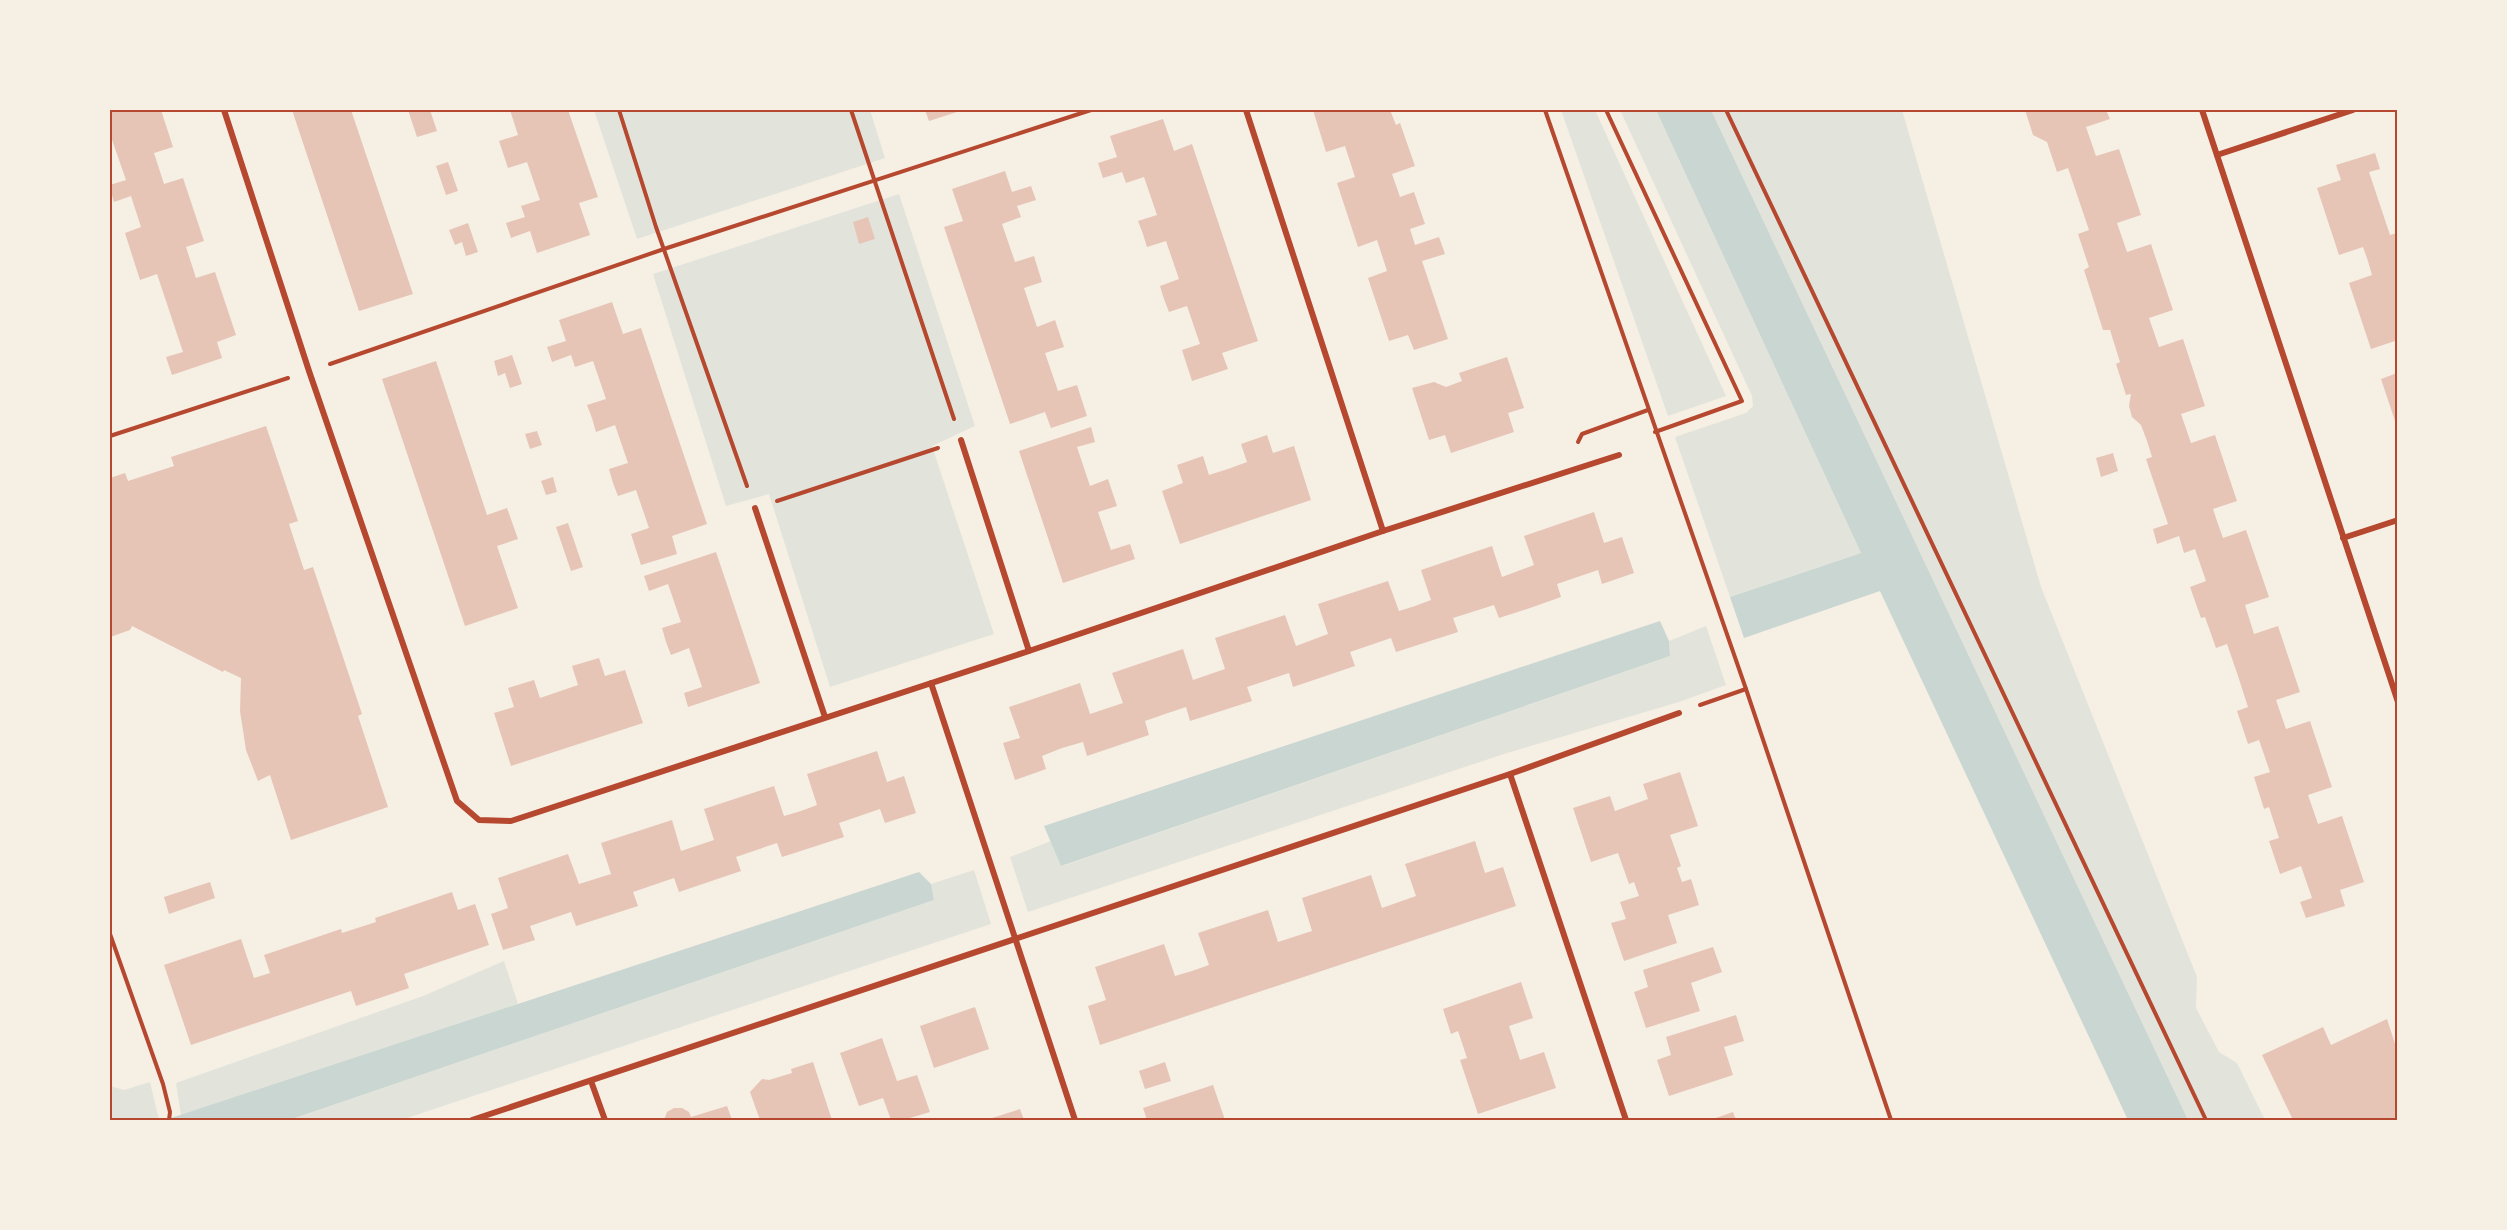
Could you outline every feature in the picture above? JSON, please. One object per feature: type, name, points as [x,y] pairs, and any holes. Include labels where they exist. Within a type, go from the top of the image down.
[{"type":"street","points":[[224,110],[309,371],[457,801],[479,820],[511,821],[931,684],[1383,531],[1619,455]]},
{"type":"street","points":[[1246,110],[1383,531]]},
{"type":"street","points":[[2202,110],[2397,702]]},
{"type":"street","points":[[2217,155],[2353,110]]},
{"type":"street","points":[[961,440],[1029,651]]},
{"type":"street","points":[[755,508],[825,717]]},
{"type":"street","points":[[2343,538],[2397,520]]},
{"type":"street","points":[[931,684],[1075,1120]]},
{"type":"street","points":[[472,1120],[1510,774],[1679,713]]},
{"type":"street","points":[[1510,774],[1626,1120]]},
{"type":"street","points":[[591,1081],[605,1120]]},
{"type":"path","points":[[619,110],[664,249],[755,508],[961,440],[851,110]]},
{"type":"path","points":[[110,436],[309,371],[874,179],[1091,110]]},
{"type":"path","points":[[1545,110],[1746,689],[1891,1120]]},
{"type":"path","points":[[1606,110],[1742,401],[1656,432]]},
{"type":"path","points":[[1726,110],[2206,1120]]},
{"type":"path","points":[[1679,713],[1746,689]]},
{"type":"path","points":[[110,934],[163,1084],[170,1112],[169,1120]]},
{"type":"shaded area","points":[[594,110],[870,110],[885,158],[637,239]]},
{"type":"shaded area","points":[[1561,110],[1595,110],[1726,396],[1668,416]]},
{"type":"shaded area","points":[[1620,110],[1656,110],[1861,553],[1730,597],[1675,437],[1746,413],[1753,406],[1752,396]]},
{"type":"shaded area","points":[[1656,110],[1711,110],[2188,1120],[2128,1120],[1880,591],[1744,638],[1730,597],[1861,553]]},
{"type":"shaded area","points":[[1711,110],[1902,110],[2041,587],[2197,977],[2196,1008],[2219,1052],[2237,1063],[2265,1120],[2188,1120]]},
{"type":"shaded area","points":[[899,194],[975,426],[932,446],[994,634],[830,687],[769,494],[726,506],[653,274]]},
{"type":"shaded area","points":[[1660,621],[1669,641],[1670,656],[1061,866],[1044,826]]},
{"type":"shaded area","points":[[1706,626],[1726,685],[1679,702],[1504,754],[1028,912],[1010,857],[1051,841],[1062,866],[1670,656],[1669,641]]},
{"type":"shaded area","points":[[974,870],[991,924],[401,1120],[289,1120],[934,900],[931,884]]},
{"type":"shaded area","points":[[919,872],[931,884],[934,900],[289,1120],[165,1120]]},
{"type":"shaded area","points":[[504,961],[518,1004],[181,1116],[176,1083],[423,996]]},
{"type":"shaded area","points":[[150,1082],[159,1120],[110,1120],[110,1086],[124,1090]]},
{"type":"building","points":[[110,110],[161,110],[173,147],[154,153],[164,184],[183,178],[204,241],[186,247],[196,278],[215,272],[236,335],[217,342],[222,358],[172,375],[166,357],[183,352],[157,274],[140,280],[125,233],[141,227],[131,196],[114,202],[110,188],[110,185],[126,180],[110,134]]},
{"type":"building","points":[[292,110],[351,110],[413,294],[359,311]]},
{"type":"building","points":[[408,110],[430,110],[437,131],[417,137]]},
{"type":"building","points":[[510,110],[568,110],[598,197],[579,203],[590,235],[537,253],[530,231],[511,238],[506,223],[525,217],[521,206],[540,200],[527,162],[508,168],[499,141],[518,135]]},
{"type":"building","points":[[925,110],[963,110],[929,121]]},
{"type":"building","points":[[1313,110],[1390,110],[1396,125],[1400,123],[1415,166],[1392,174],[1400,197],[1414,192],[1425,224],[1410,229],[1415,245],[1439,237],[1445,254],[1422,261],[1448,339],[1414,350],[1408,335],[1389,341],[1368,278],[1387,271],[1377,240],[1358,247],[1337,183],[1355,177],[1345,146],[1326,152]]},
{"type":"building","points":[[2025,110],[2106,110],[2110,119],[2086,127],[2096,156],[2119,149],[2141,215],[2117,223],[2127,252],[2151,244],[2173,310],[2149,318],[2159,347],[2183,339],[2205,406],[2181,414],[2191,443],[2215,435],[2237,501],[2213,509],[2223,538],[2246,530],[2269,597],[2245,605],[2254,634],[2278,626],[2300,692],[2276,700],[2286,729],[2310,721],[2332,787],[2308,795],[2318,824],[2342,816],[2364,882],[2340,890],[2345,906],[2306,918],[2300,902],[2312,898],[2301,866],[2280,874],[2269,841],[2279,838],[2269,807],[2264,809],[2254,777],[2270,772],[2259,740],[2248,744],[2237,711],[2248,707],[2238,676],[2227,644],[2216,648],[2205,617],[2201,618],[2190,587],[2206,581],[2195,549],[2184,553],[2179,536],[2157,544],[2153,529],[2168,524],[2146,459],[2152,457],[2147,441],[2141,425],[2132,417],[2129,406],[2131,394],[2126,395],[2116,364],[2120,362],[2110,330],[2103,330],[2084,270],[2089,267],[2078,234],[2089,230],[2068,168],[2057,172],[2047,142],[2033,135]]},
{"type":"building","points":[[1163,119],[1174,151],[1192,144],[1258,341],[1222,353],[1228,369],[1192,381],[1182,350],[1200,344],[1187,306],[1169,312],[1164,299],[1160,286],[1179,279],[1166,241],[1147,247],[1138,221],[1157,215],[1144,177],[1126,183],[1122,172],[1103,178],[1098,163],[1117,157],[1110,136]]},
{"type":"building","points":[[2375,153],[2380,169],[2369,172],[2390,235],[2397,233],[2397,348],[2395,341],[2371,349],[2349,283],[2372,275],[2368,261],[2363,247],[2339,255],[2317,188],[2341,180],[2336,165]]},
{"type":"building","points":[[448,162],[458,191],[446,195],[436,166]]},
{"type":"building","points":[[1005,171],[1012,192],[1031,186],[1036,200],[1017,206],[1021,217],[1002,224],[1015,262],[1034,256],[1042,282],[1024,288],[1037,327],[1055,320],[1064,347],[1045,353],[1058,391],[1077,385],[1087,416],[1051,428],[1045,412],[1010,424],[944,227],[963,221],[952,189]]},
{"type":"building","points":[[868,217],[875,239],[859,244],[853,222]]},
{"type":"building","points":[[468,223],[478,252],[466,256],[462,242],[455,245],[449,230]]},
{"type":"building","points":[[612,302],[623,334],[641,328],[707,524],[672,536],[677,554],[641,565],[631,534],[649,528],[636,490],[618,496],[613,483],[609,469],[628,463],[615,425],[596,432],[587,405],[606,399],[593,361],[575,367],[571,355],[552,362],[547,347],[566,341],[559,320]]},
{"type":"building","points":[[512,355],[522,384],[510,388],[505,373],[498,376],[494,361]]},
{"type":"building","points":[[1507,357],[1524,408],[1508,413],[1514,432],[1451,453],[1445,435],[1429,440],[1412,388],[1434,382],[1446,387],[1462,381],[1459,373]]},
{"type":"building","points":[[436,361],[487,515],[507,508],[518,539],[497,546],[518,608],[465,626],[382,379]]},
{"type":"building","points":[[2397,373],[2397,427],[2381,379]]},
{"type":"building","points":[[266,426],[298,521],[289,524],[304,570],[313,567],[362,714],[358,716],[388,807],[291,840],[270,775],[258,781],[246,750],[240,711],[241,678],[224,670],[223,672],[132,626],[130,630],[110,637],[110,478],[125,473],[128,481],[174,466],[171,457]]},
{"type":"building","points":[[1091,427],[1095,442],[1077,447],[1090,486],[1108,479],[1117,506],[1098,512],[1111,550],[1130,544],[1135,559],[1063,583],[1019,451]]},
{"type":"building","points":[[537,431],[542,445],[530,449],[525,434]]},
{"type":"building","points":[[1267,435],[1273,453],[1294,446],[1311,500],[1180,544],[1162,491],[1183,483],[1177,465],[1203,456],[1209,475],[1228,469],[1247,462],[1241,444]]},
{"type":"building","points":[[2113,453],[2118,471],[2101,477],[2096,458]]},
{"type":"building","points":[[553,477],[557,492],[546,495],[541,481]]},
{"type":"building","points":[[1594,512],[1604,543],[1622,537],[1634,573],[1602,584],[1598,570],[1557,584],[1561,597],[1530,608],[1499,618],[1494,605],[1453,618],[1458,632],[1396,652],[1391,638],[1350,652],[1355,666],[1293,687],[1289,673],[1247,687],[1252,701],[1190,721],[1186,707],[1165,714],[1145,721],[1149,735],[1087,756],[1083,742],[1062,748],[1042,756],[1046,769],[1015,780],[1003,743],[1020,738],[1009,707],[1080,683],[1090,714],[1123,703],[1112,673],[1183,649],[1193,680],[1225,669],[1215,638],[1285,615],[1296,646],[1328,634],[1318,604],[1388,581],[1399,611],[1415,606],[1431,600],[1421,570],[1492,546],[1502,577],[1534,565],[1524,536]]},
{"type":"building","points":[[568,523],[583,567],[571,571],[556,527]]},
{"type":"building","points":[[716,552],[760,683],[688,707],[684,693],[702,687],[689,648],[671,655],[662,628],[681,622],[668,584],[649,591],[644,576]]},
{"type":"building","points":[[599,658],[605,676],[625,670],[643,723],[511,766],[494,713],[514,707],[508,688],[534,680],[540,698],[578,685],[572,666]]},
{"type":"building","points":[[877,751],[887,782],[904,776],[916,813],[885,823],[880,809],[839,823],[844,837],[782,857],[777,843],[736,857],[741,871],[679,892],[674,878],[633,892],[638,906],[576,926],[571,912],[530,926],[535,940],[503,950],[491,914],[508,908],[498,878],[568,854],[579,884],[611,874],[601,843],[672,820],[681,851],[714,840],[704,809],[774,786],[784,816],[801,811],[817,805],[807,774]]},
{"type":"building","points":[[1680,772],[1698,826],[1670,835],[1681,866],[1677,868],[1682,882],[1691,879],[1699,905],[1668,915],[1677,943],[1624,961],[1611,923],[1626,919],[1620,902],[1639,896],[1634,882],[1629,884],[1618,853],[1591,862],[1573,808],[1610,796],[1615,811],[1648,799],[1643,784]]},
{"type":"building","points":[[1475,841],[1485,873],[1503,867],[1516,906],[1100,1045],[1088,1006],[1106,1000],[1095,967],[1164,944],[1175,976],[1192,971],[1209,965],[1198,933],[1268,910],[1278,942],[1312,931],[1302,898],[1371,875],[1382,908],[1416,896],[1405,864]]},
{"type":"building","points":[[210,882],[215,898],[169,914],[164,897]]},
{"type":"building","points":[[452,892],[458,910],[475,904],[489,945],[404,974],[409,988],[356,1006],[351,991],[191,1045],[164,965],[241,939],[254,978],[270,973],[264,955],[341,929],[342,933],[376,922],[375,918]]},
{"type":"building","points":[[1713,947],[1722,972],[1691,983],[1700,1011],[1646,1028],[1634,992],[1648,987],[1643,970]]},
{"type":"building","points":[[1521,982],[1533,1018],[1509,1026],[1520,1060],[1544,1052],[1556,1088],[1478,1114],[1460,1060],[1467,1058],[1458,1031],[1451,1034],[1443,1009]]},
{"type":"building","points":[[975,1007],[989,1049],[934,1068],[920,1026]]},
{"type":"building","points":[[1736,1015],[1744,1041],[1724,1047],[1733,1075],[1669,1096],[1657,1060],[1671,1055],[1666,1037]]},
{"type":"building","points":[[2387,1019],[2397,1050],[2397,1120],[2293,1120],[2262,1055],[2323,1027],[2331,1045]]},
{"type":"building","points":[[882,1038],[897,1081],[917,1075],[930,1112],[903,1120],[891,1120],[883,1098],[859,1106],[840,1053]]},
{"type":"building","points":[[813,1062],[832,1120],[760,1120],[750,1092],[762,1079],[769,1080],[792,1073],[791,1069]]},
{"type":"building","points":[[1165,1062],[1171,1081],[1145,1089],[1139,1071]]},
{"type":"building","points":[[1213,1085],[1225,1120],[1147,1120],[1143,1108]]},
{"type":"building","points":[[727,1106],[732,1120],[664,1120],[667,1112],[674,1108],[682,1108],[689,1112],[691,1117]]},
{"type":"building","points":[[1020,1109],[1024,1120],[986,1120]]},
{"type":"building","points":[[1733,1112],[1736,1120],[1710,1120]]}]
